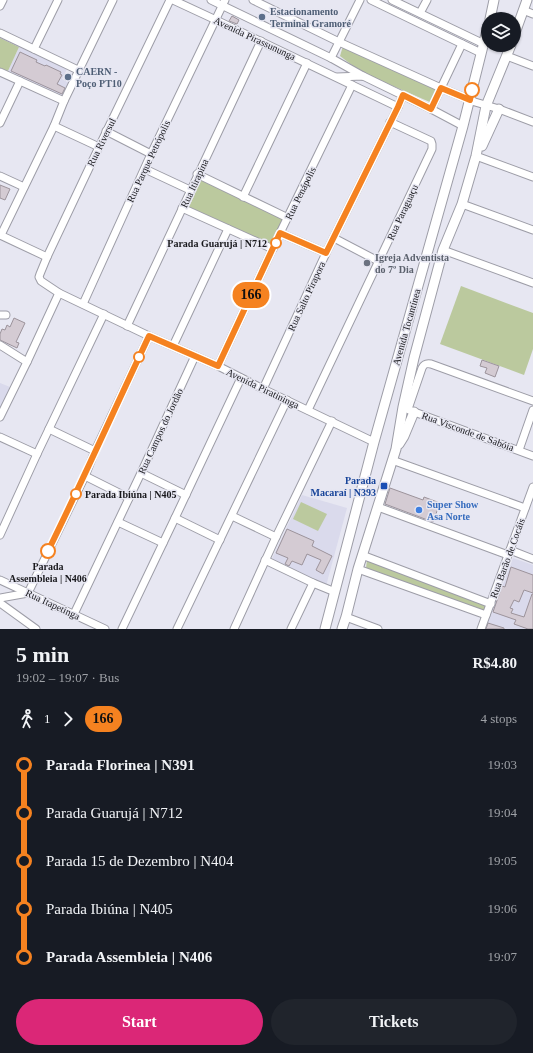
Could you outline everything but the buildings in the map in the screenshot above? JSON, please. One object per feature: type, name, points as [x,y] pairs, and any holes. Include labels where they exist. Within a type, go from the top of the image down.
[{"type":"main road","points":[[491,12],[494,0]]},
{"type":"main road","points":[[521,18],[527,0]]},
{"type":"main road","name":"Avenida Tocantínea","points":[[325,629],[374,442],[463,126],[481,52]]},
{"type":"main road","name":"Avenida Tocantínea","points":[[342,629],[362,555],[409,409],[414,358],[443,250],[462,204],[476,156],[486,106],[508,52]]},
{"type":"main road","points":[[476,156],[481,149],[499,109]]},
{"type":"street","points":[[0,6],[3,0]]},
{"type":"street","points":[[34,49],[58,0]]},
{"type":"street","points":[[47,257],[0,235],[54,126],[64,101],[80,71],[113,0]]},
{"type":"street","name":"Avenida Pirassununga","points":[[171,0],[261,41],[398,107]]},
{"type":"street","name":"Rua Riversul","points":[[43,284],[39,276],[47,257],[106,131],[171,0]]},
{"type":"street","points":[[211,0],[223,3],[363,76]]},
{"type":"street","points":[[253,0],[339,42],[441,88],[486,106],[499,109],[533,122]]},
{"type":"street","points":[[331,58],[360,0]]},
{"type":"street","points":[[371,0],[462,44],[481,48]]},
{"type":"street","points":[[392,0],[420,13],[481,47]]},
{"type":"street","points":[[420,13],[427,0]]},
{"type":"street","name":"Rua Parque Petrópolis","points":[[83,304],[151,154],[223,3]]},
{"type":"street","points":[[524,10],[533,14]]},
{"type":"street","points":[[0,33],[80,71]]},
{"type":"street","name":"Rua Itirapina","points":[[127,326],[197,174],[261,41]]},
{"type":"street","points":[[431,109],[462,44]]},
{"type":"street","points":[[507,56],[533,66]]},
{"type":"street","points":[[243,196],[307,63]]},
{"type":"street","points":[[0,72],[64,101]]},
{"type":"street","name":"Avenida Pirassununga","points":[[336,77],[363,76],[463,126]]},
{"type":"street","points":[[0,123],[20,81]]},
{"type":"street","name":"Rua Penápolis","points":[[218,366],[280,233],[352,85]]},
{"type":"street","name":"Rua Salto Pirapora","points":[[263,390],[326,253],[403,95]]},
{"type":"street","name":"Rua Paraguaçu","points":[[308,410],[432,146],[431,141],[390,122]]},
{"type":"street","points":[[54,126],[99,147]]},
{"type":"street","points":[[106,131],[151,154]]},
{"type":"street","points":[[476,156],[533,177]]},
{"type":"street","points":[[145,169],[190,190]]},
{"type":"street","points":[[197,174],[288,218]]},
{"type":"street","points":[[0,176],[24,187]]},
{"type":"street","points":[[462,204],[533,230]]},
{"type":"street","points":[[182,208],[273,249]]},
{"type":"street","points":[[173,346],[228,229]]},
{"type":"street","points":[[280,233],[326,253]]},
{"type":"street","points":[[334,238],[378,261]]},
{"type":"street","points":[[443,250],[533,283]]},
{"type":"street","name":"Avenida Piratininga","points":[[43,284],[127,326],[218,366],[263,390],[374,442]]},
{"type":"street","points":[[0,417],[59,293]]},
{"type":"street","points":[[0,535],[104,314]]},
{"type":"street","points":[[0,598],[28,593],[85,476],[95,451],[149,336]]},
{"type":"street","points":[[0,345],[27,362]]},
{"type":"street","name":"Rua Campos do Jordão","points":[[74,614],[195,356]]},
{"type":"street","points":[[409,409],[422,368],[427,363],[533,401]]},
{"type":"street","points":[[122,629],[176,518],[241,378]]},
{"type":"street","points":[[177,629],[287,400]]},
{"type":"street","name":"Rua Visconde de Sabóia","points":[[409,409],[533,456]]},
{"type":"street","points":[[519,450],[533,410]]},
{"type":"street","points":[[234,629],[265,560],[332,421]]},
{"type":"street","points":[[49,429],[95,451]]},
{"type":"street","points":[[0,436],[37,454]]},
{"type":"street","points":[[392,460],[525,508]]},
{"type":"street","points":[[141,473],[186,495]]},
{"type":"street","points":[[85,476],[129,498]]},
{"type":"street","name":"Rua Barão de Cocáis","points":[[481,629],[533,487]]},
{"type":"street","points":[[378,507],[509,553],[533,559]]},
{"type":"street","points":[[232,516],[276,537]]},
{"type":"street","points":[[176,518],[220,540]]},
{"type":"street","points":[[118,522],[163,543]]},
{"type":"street","points":[[362,555],[490,604]]},
{"type":"street","points":[[265,560],[335,592]]},
{"type":"street","points":[[358,569],[486,615]]},
{"type":"street","name":"Rua Itapetinga","points":[[0,580],[105,629]]},
{"type":"street","points":[[291,629],[313,583]]},
{"type":"street","points":[[0,603],[35,629]]},
{"type":"street","points":[[346,617],[378,629]]},
{"type":"shaded area","points":[[19,47],[67,69],[62,79],[69,83],[62,97],[8,71]]},
{"type":"shaded area","points":[[0,383],[10,387],[0,411]]},
{"type":"shaded area","points":[[302,495],[347,508],[326,586],[271,561]]},
{"type":"shaded area","points":[[513,558],[533,565],[533,629],[484,629],[498,596]]},
{"type":"green space","points":[[0,38],[19,47],[8,71],[0,68]]},
{"type":"green space","points":[[343,46],[437,89],[432,103],[361,72],[340,56]]},
{"type":"green space","points":[[201,180],[285,218],[273,245],[189,207]]},
{"type":"green space","points":[[461,286],[533,313],[533,349],[524,375],[440,344]]},
{"type":"green space","points":[[301,502],[327,514],[318,531],[293,519]]},
{"type":"green space","points":[[367,560],[486,604],[483,613],[366,568]]},
{"type":"bus line","name":"166","points":[[48,551],[85,476],[95,451],[149,336],[218,366],[280,233],[326,253],[403,95],[431,109],[441,88],[470,100],[472,90]]},
{"type":"place","name":"Estacionamento Terminal Gramoré","points":[[262,17]]},
{"type":"place","name":"CAERN - Poço PT10","points":[[68,77]]},
{"type":"place","name":"Parada Guarujá | N712","points":[[276,243]]},
{"type":"place","name":"Igreja Adventista do 7º Dia","points":[[367,263]]},
{"type":"place","name":"Parada Macaraí | N393","points":[[384,486]]},
{"type":"place","name":"Parada Ibiúna | N405","points":[[76,494]]},
{"type":"place","name":"Super Show Asa Norte","points":[[419,510]]},
{"type":"place","name":"Parada Assembleia | N406","points":[[48,551]]}]
